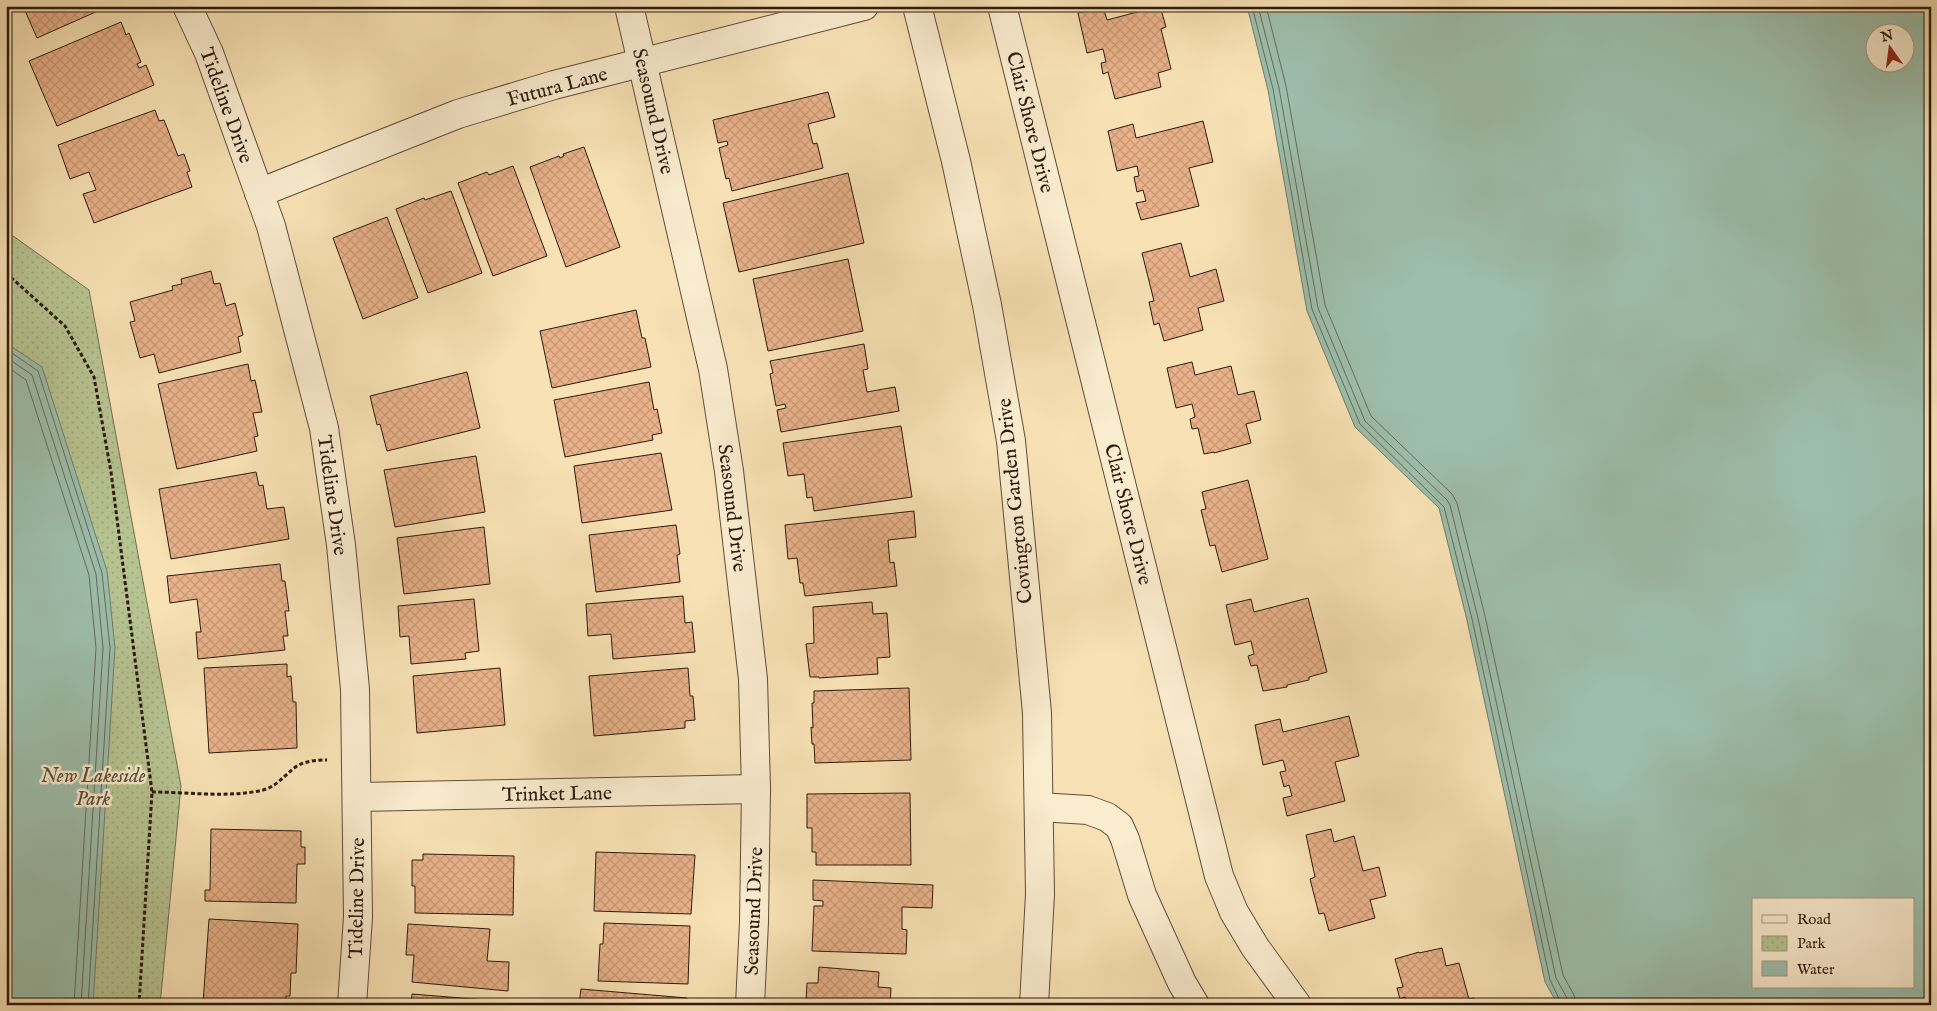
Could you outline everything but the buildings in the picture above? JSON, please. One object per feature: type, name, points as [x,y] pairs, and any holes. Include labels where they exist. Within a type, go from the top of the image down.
[{"type":"street","name":"Tideline Drive","points":[[188,6],[209,53],[271,226],[324,428],[343,564],[355,689],[358,797],[358,917],[352,1005]]},
{"type":"street","name":"Futura Lane","points":[[259,193],[458,114],[554,85],[864,6]]},
{"type":"street","name":"Covington Garden Drive","points":[[917,6],[956,161],[985,295],[1011,441],[1037,713],[1040,894],[1034,1005]]},
{"type":"street","name":"Clair Shore Drive","points":[[1002,6],[1219,876],[1234,912],[1255,947],[1297,1005]]},
{"type":"street","name":"Seasound Drive","points":[[631,13],[713,370],[729,471],[753,679],[756,789],[754,922],[750,1005]]},
{"type":"street","name":"Trinket Lane","points":[[358,797],[756,789]]},
{"type":"street","points":[[1039,807],[1088,810],[1107,816],[1119,826],[1125,839],[1142,894],[1182,983],[1195,1005]]},
{"type":"path","points":[[6,273],[65,326],[94,377],[112,472],[152,792],[139,1005]]},
{"type":"path","points":[[152,792],[241,793],[264,789],[276,784],[298,765],[317,760],[357,759]]},
{"type":"green space","name":"New Lakeside Park","points":[[6,231],[89,290],[181,786],[160,1005],[6,1005]]},
{"type":"water","points":[[1247,6],[1931,6],[1931,1005],[1558,1005],[1545,982],[1467,620],[1439,508],[1355,427],[1307,311],[1268,90]]},
{"type":"water","points":[[6,343],[42,367],[107,571],[115,648],[93,1005],[6,1005]]}]
